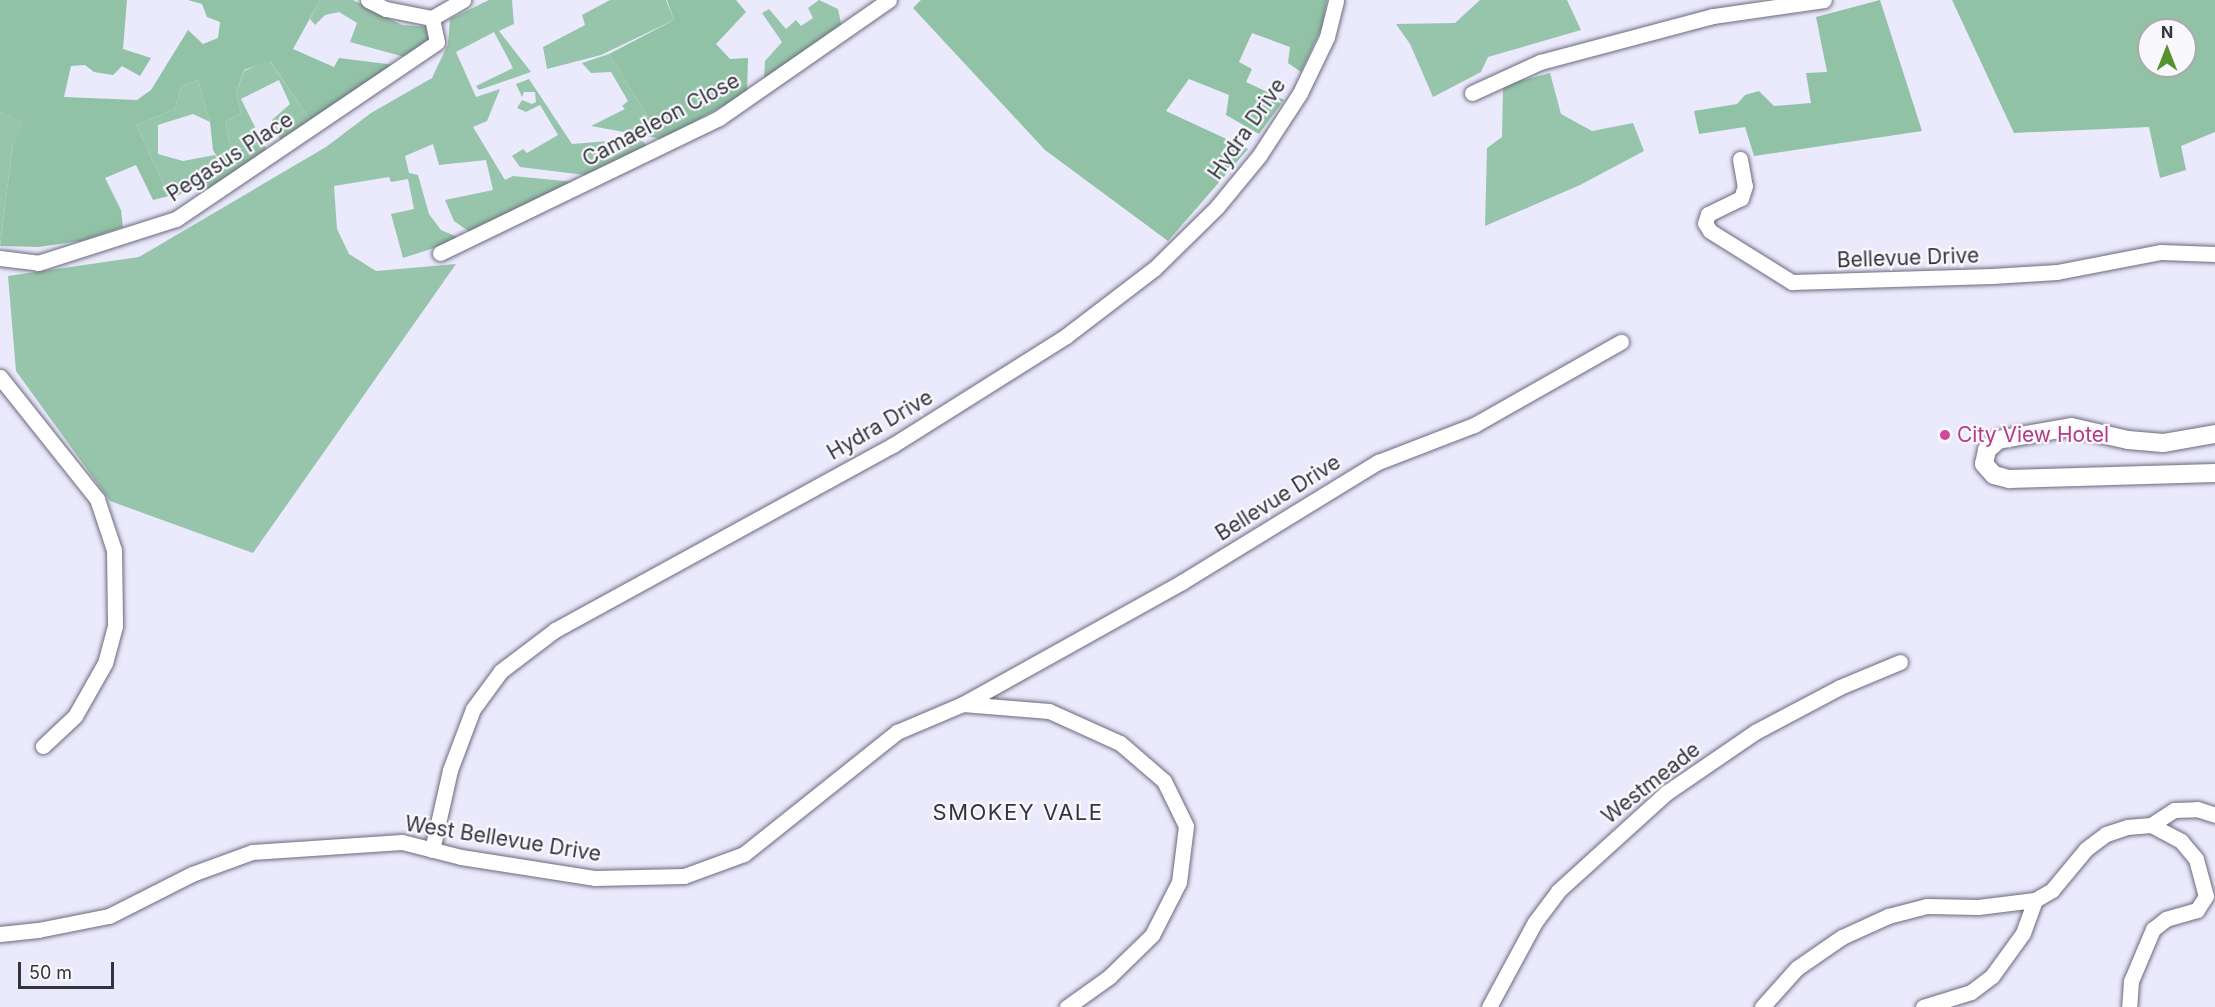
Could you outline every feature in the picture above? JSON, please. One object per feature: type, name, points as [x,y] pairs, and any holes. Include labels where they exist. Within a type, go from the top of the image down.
[{"type":"main road","points":[[2215,434],[2163,443],[2128,440],[2071,427],[1998,440],[1987,450],[1984,464],[1994,475],[2008,479],[2215,473]]},
{"type":"street","points":[[368,0],[386,9],[432,18],[463,0]]},
{"type":"street","name":"Camaeleon Close","points":[[440,253],[719,118],[889,0]]},
{"type":"street","name":"Hydra Drive","points":[[432,850],[450,770],[461,740],[473,710],[501,671],[555,630],[893,445],[1066,336],[1155,268],[1217,207],[1259,156],[1300,93],[1327,37],[1336,0]]},
{"type":"street","points":[[1472,93],[1540,62],[1702,19],[1824,0]]},
{"type":"street","name":"Pegasus Place","points":[[0,258],[38,263],[176,219],[437,42],[432,18]]},
{"type":"street","name":"Bellevue Drive","points":[[1740,159],[1745,186],[1741,198],[1708,214],[1705,223],[1710,231],[1792,282],[2057,272],[2161,252],[2215,254]]},
{"type":"street","name":"Bellevue Drive","points":[[963,704],[1182,582],[1377,462],[1474,425],[1621,342]]},
{"type":"street","points":[[0,377],[97,499],[114,550],[115,626],[105,663],[75,716],[43,746]]},
{"type":"street","name":"Westmeade","points":[[1489,1007],[1535,922],[1558,891],[1666,793],[1755,732],[1840,687],[1900,662]]},
{"type":"street","points":[[963,704],[1049,711],[1120,743],[1164,781],[1186,826],[1179,882],[1152,934],[1109,977],[1067,1007]]},
{"type":"street","name":"West Bellevue Drive","points":[[0,934],[38,930],[109,916],[192,874],[252,852],[402,842],[432,850],[595,878],[684,876],[744,854],[897,732],[963,704]]},
{"type":"street","points":[[1762,1007],[1797,968],[1842,937],[1888,916],[1927,906],[1978,906],[2035,900],[2052,890],[2086,849],[2106,834],[2127,827],[2151,825],[2174,810],[2197,809],[2215,815]]},
{"type":"street","points":[[2129,1007],[2131,981],[2153,929],[2166,919],[2197,910],[2206,896],[2196,859],[2181,841],[2151,825]]},
{"type":"street","points":[[1923,1007],[1971,992],[1992,976],[2023,933],[2035,900]]},
{"type":"green space","points":[[0,0],[127,0],[123,49],[151,58],[140,76],[122,66],[113,75],[94,72],[85,65],[71,66],[64,97],[137,100],[151,90],[188,30],[203,44],[218,38],[220,22],[207,17],[202,4],[188,0],[320,0],[293,49],[334,67],[339,58],[395,65],[311,121],[270,61],[244,70],[236,93],[241,114],[225,121],[234,163],[224,169],[213,150],[210,122],[198,80],[181,86],[175,109],[136,125],[169,196],[153,200],[136,165],[105,178],[121,210],[123,227],[81,241],[38,247],[0,246],[13,143],[24,122],[0,112]]},
{"type":"green space","points":[[320,0],[353,0],[402,25],[430,27],[430,41],[408,58],[350,42],[357,23],[339,12],[325,15],[315,25],[310,19]]},
{"type":"green space","points":[[489,0],[512,0],[514,24],[499,31],[531,72],[479,90],[476,86],[513,68],[494,32],[456,52],[476,97],[500,89],[487,121],[473,127],[505,180],[513,176],[575,182],[471,233],[454,221],[445,200],[493,190],[486,160],[439,165],[433,144],[405,156],[409,173],[418,175],[429,214],[441,230],[462,239],[403,258],[391,214],[414,209],[408,179],[391,182],[389,177],[334,186],[337,229],[349,254],[376,271],[456,264],[253,553],[110,501],[16,371],[8,276],[139,257],[326,147],[371,113],[432,78],[448,44],[450,19]]},
{"type":"green space","points":[[610,0],[666,0],[674,20],[601,55],[547,69],[543,47],[585,25],[582,15]]},
{"type":"green space","points":[[667,0],[736,0],[746,12],[716,44],[730,59],[748,58],[747,93],[662,139],[609,54],[674,20]]},
{"type":"green space","points":[[819,0],[838,9],[842,28],[764,81],[765,61],[782,42],[762,13],[769,9],[786,29],[796,20],[801,26],[813,18],[808,8]]},
{"type":"green space","points":[[921,0],[1327,0],[1322,27],[1301,72],[1288,63],[1290,47],[1252,33],[1239,62],[1252,69],[1246,82],[1284,100],[1259,134],[1226,115],[1229,95],[1189,79],[1166,111],[1248,149],[1168,241],[1045,150],[913,8]]},
{"type":"green space","points":[[1480,0],[1567,0],[1581,30],[1488,57],[1481,72],[1433,97],[1410,44],[1396,24],[1455,23]]},
{"type":"green space","points":[[1880,0],[1922,131],[1754,156],[1745,127],[1699,134],[1694,111],[1737,104],[1745,95],[1759,91],[1774,106],[1811,103],[1806,73],[1827,72],[1816,17]]},
{"type":"green space","points":[[1952,0],[2215,0],[2215,132],[2181,146],[2186,170],[2160,178],[2149,127],[2014,133]]},
{"type":"green space","points":[[609,54],[662,139],[591,126],[625,109],[622,106],[628,101],[611,72],[591,73],[582,63]]},
{"type":"green space","points":[[269,60],[311,121],[282,144],[272,120],[290,104],[279,80],[241,99],[268,153],[209,189],[201,179],[179,195],[169,196],[136,125],[175,109],[181,86],[198,80],[210,122],[193,114],[158,125],[158,154],[183,161],[215,155],[224,169],[234,163],[225,121],[241,114],[236,93],[244,71]]},
{"type":"green space","points":[[1550,73],[1561,114],[1592,131],[1633,123],[1644,151],[1580,185],[1485,226],[1487,148],[1502,137],[1503,85]]},
{"type":"green space","points":[[529,79],[572,144],[633,139],[644,142],[648,149],[593,176],[520,167],[512,156],[523,149],[527,153],[558,135],[540,105],[526,112],[517,108],[522,100],[532,104],[536,102],[535,92],[524,92],[522,97],[516,84]]},
{"type":"green space","points":[[0,112],[25,122],[13,143],[0,246]]},
{"type":"place","name":"City View Hotel","points":[[1945,435]]},
{"type":"district","name":"SMOKEY VALE","points":[[1018,813]]}]
